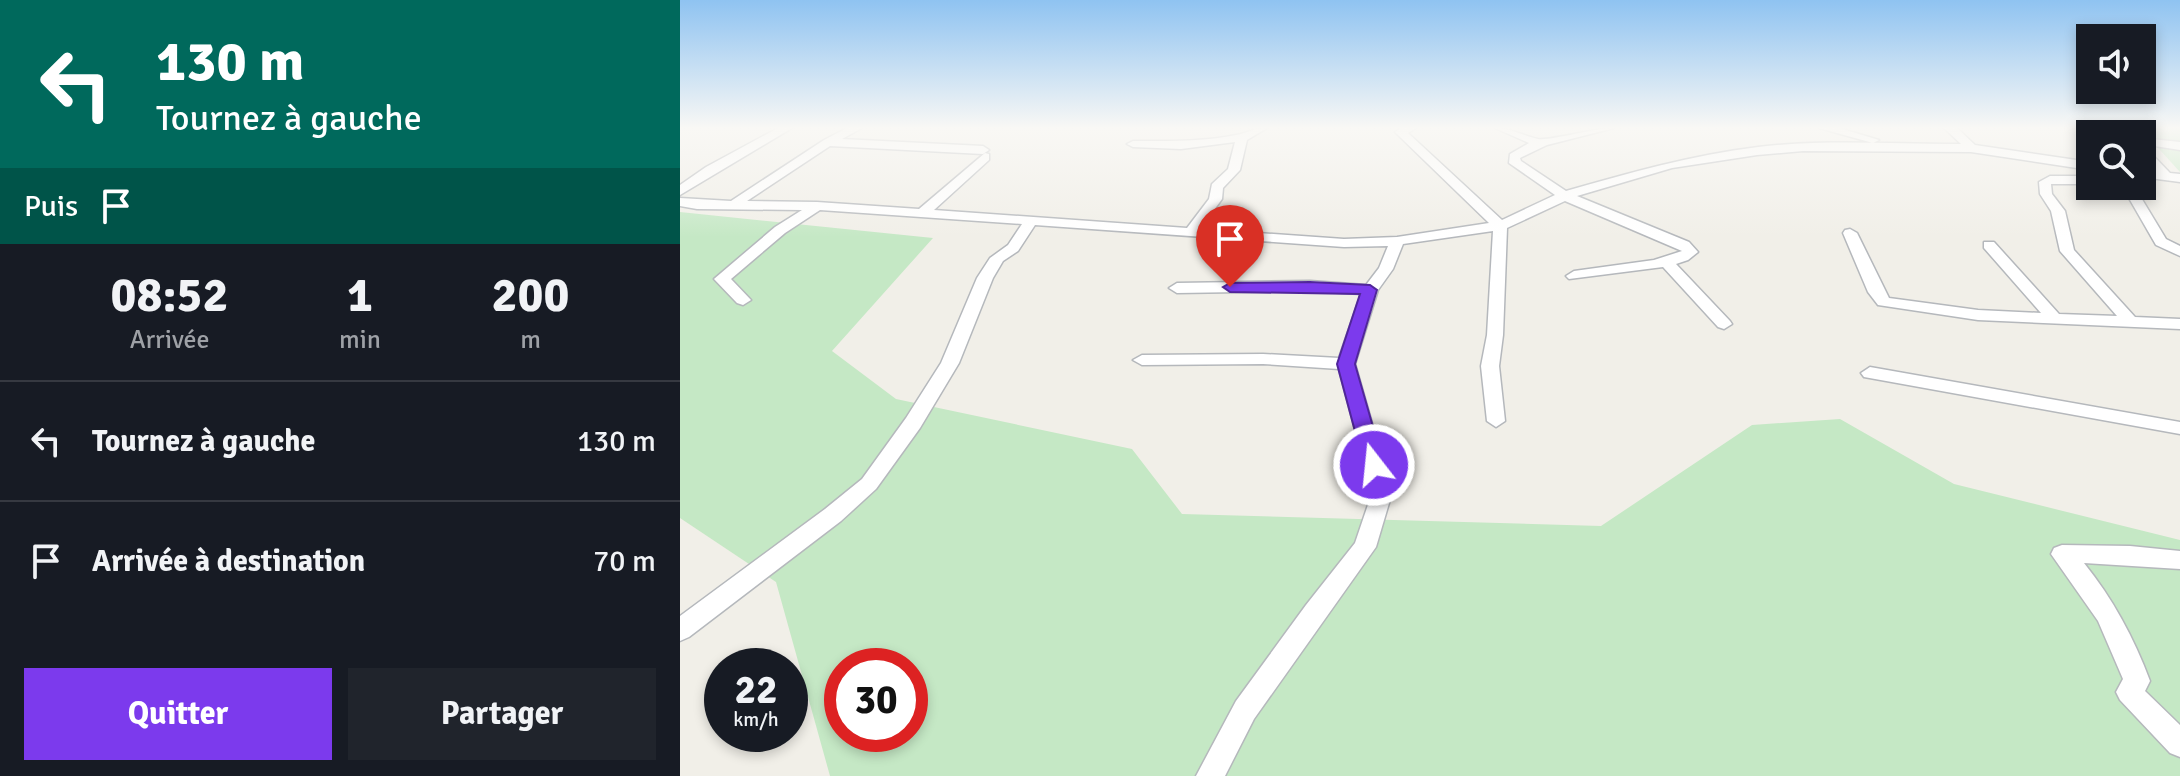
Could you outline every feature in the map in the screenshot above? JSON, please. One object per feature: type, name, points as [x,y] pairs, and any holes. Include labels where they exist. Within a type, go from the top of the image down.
[{"type":"street","points":[[680,191],[720,164]]},
{"type":"street","points":[[736,203],[794,164]]},
{"type":"street","points":[[922,214],[973,164]]},
{"type":"street","points":[[1190,233],[1215,199],[1217,187],[1234,170],[1235,164]]},
{"type":"street","points":[[1435,164],[1500,226],[1495,335],[1490,366],[1496,421]]},
{"type":"street","points":[[1517,164],[1566,197],[1684,245],[1691,252],[1683,258],[1666,262],[1574,276]]},
{"type":"street","points":[[680,202],[697,205],[817,206],[1313,242],[1397,241],[1500,226],[1566,197],[1675,164]]},
{"type":"street","points":[[2156,164],[2166,176]]},
{"type":"street","points":[[2156,175],[2180,178]]},
{"type":"street","points":[[2076,180],[2045,182],[2046,194],[2058,211],[2067,251],[2131,322]]},
{"type":"street","points":[[2136,200],[2161,242],[2180,252]]},
{"type":"street","points":[[743,300],[722,279],[725,275],[780,230],[817,206]]},
{"type":"street","points":[[680,630],[833,515],[869,484],[913,423],[950,363],[985,278],[997,258],[1013,248],[1031,221]]},
{"type":"street","points":[[1850,233],[1876,292],[1884,302],[1978,315],[2180,324]]},
{"type":"street","points":[[1210,776],[1245,710],[1314,612],[1365,547],[1382,493],[1346,364],[1370,290],[1386,269],[1397,241]]},
{"type":"street","points":[[1989,245],[2056,320]]},
{"type":"street","points":[[1666,262],[1724,324]]},
{"type":"street","points":[[1177,288],[1310,286],[1370,290]]},
{"type":"street","points":[[1142,360],[1263,359],[1346,364]]},
{"type":"street","points":[[1870,373],[2180,428]]},
{"type":"street","points":[[2180,560],[2130,555],[2062,554],[2086,580],[2128,655],[2137,681],[2129,692],[2180,744]]},
{"type":"green space","points":[[680,212],[933,238],[832,351],[896,399],[1132,449],[1182,514],[1601,526],[1752,425],[1840,419],[1954,484],[2180,540],[2180,776],[830,776],[808,697],[808,648],[794,648],[776,582],[680,518]]},
{"type":"route","points":[[1230,287],[1310,286],[1370,290],[1346,364],[1374,465]]}]
